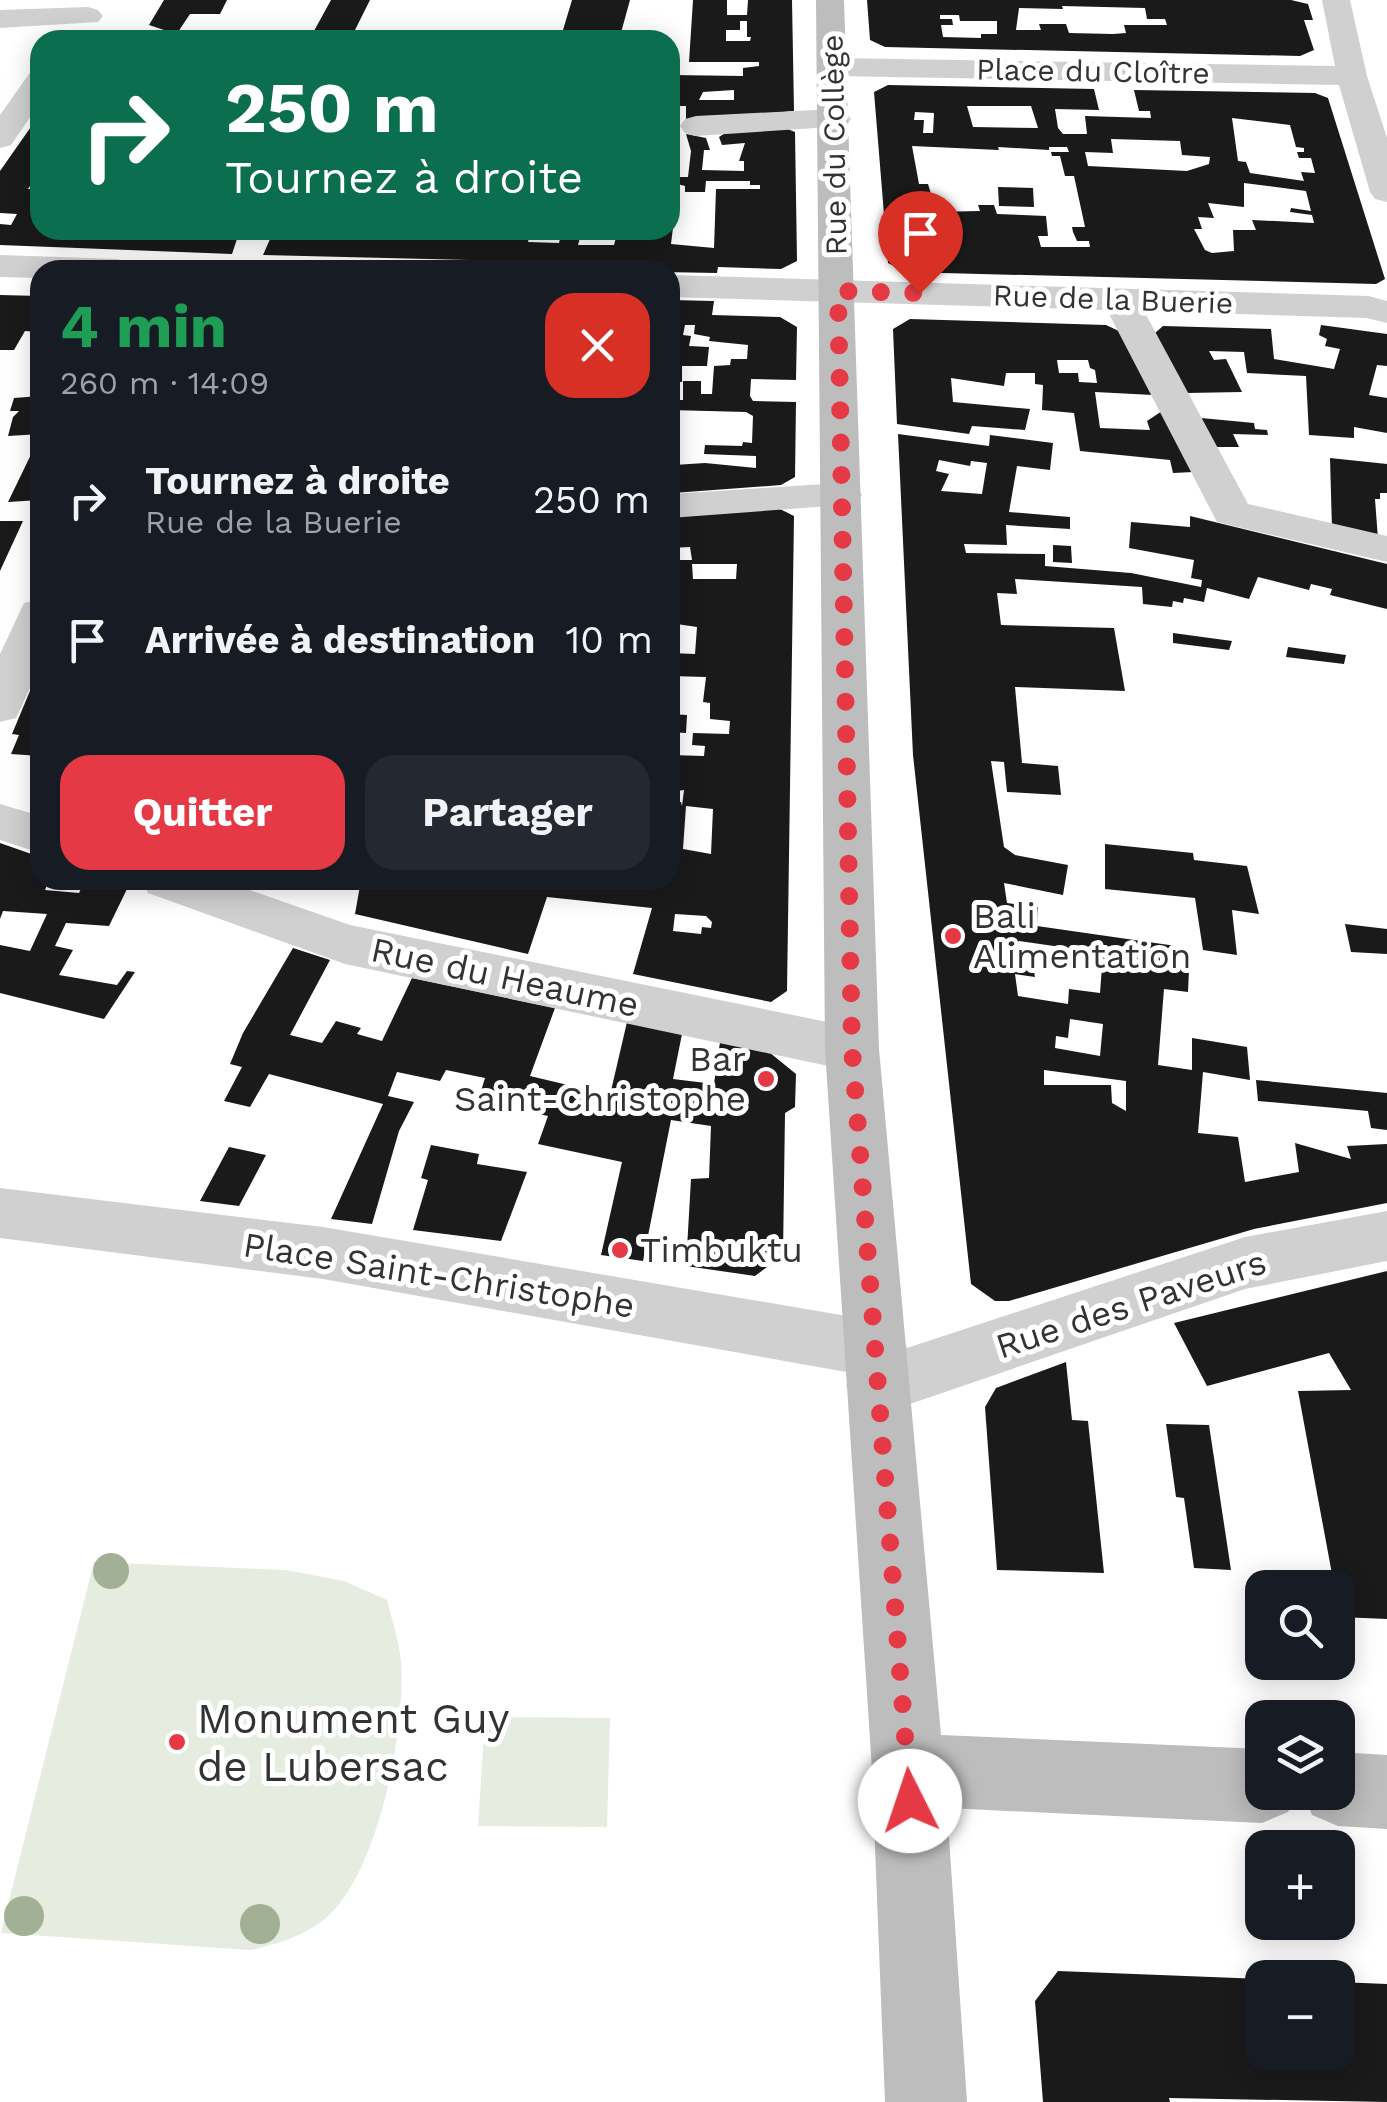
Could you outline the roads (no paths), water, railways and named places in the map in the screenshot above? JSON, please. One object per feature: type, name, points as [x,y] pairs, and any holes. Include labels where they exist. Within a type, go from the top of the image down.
[{"type":"main road","name":"Rue du Collège","points":[[830,0],[852,1049],[908,1770],[926,2102]]},
{"type":"main road","points":[[908,1770],[1245,1785]]},
{"type":"main road","points":[[1355,1790],[1387,1792]]},
{"type":"street","points":[[1336,0],[1352,76],[1387,192]]},
{"type":"street","points":[[0,18],[97,8]]},
{"type":"street","points":[[78,30],[97,8]]},
{"type":"street","name":"Place du Cloître","points":[[834,66],[1352,76]]},
{"type":"street","points":[[0,138],[30,95]]},
{"type":"street","points":[[696,126],[835,119]]},
{"type":"street","points":[[0,266],[30,267]]},
{"type":"street","name":"Rue de la Buerie","points":[[680,286],[1368,307],[1387,312]]},
{"type":"street","points":[[1119,299],[1232,513],[1387,550]]},
{"type":"street","points":[[680,505],[841,494]]},
{"type":"street","points":[[0,707],[30,636]]},
{"type":"street","points":[[0,821],[30,832]]},
{"type":"street","name":"Rue du Heaume","points":[[194,890],[345,944],[852,1049]]},
{"type":"street","name":"Place Saint-Christophe","points":[[0,1212],[323,1253],[877,1368]]},
{"type":"street","name":"Rue des Paveurs","points":[[877,1368],[1245,1263],[1387,1236]]},
{"type":"place","name":"Bali Alimentation","points":[[953,936]]},
{"type":"place","name":"Bar Saint-Christophe","points":[[766,1079]]},
{"type":"place","name":"Timbuktu","points":[[620,1250]]},
{"type":"place","name":"Monument Guy de Lubersac","points":[[177,1742]]}]
